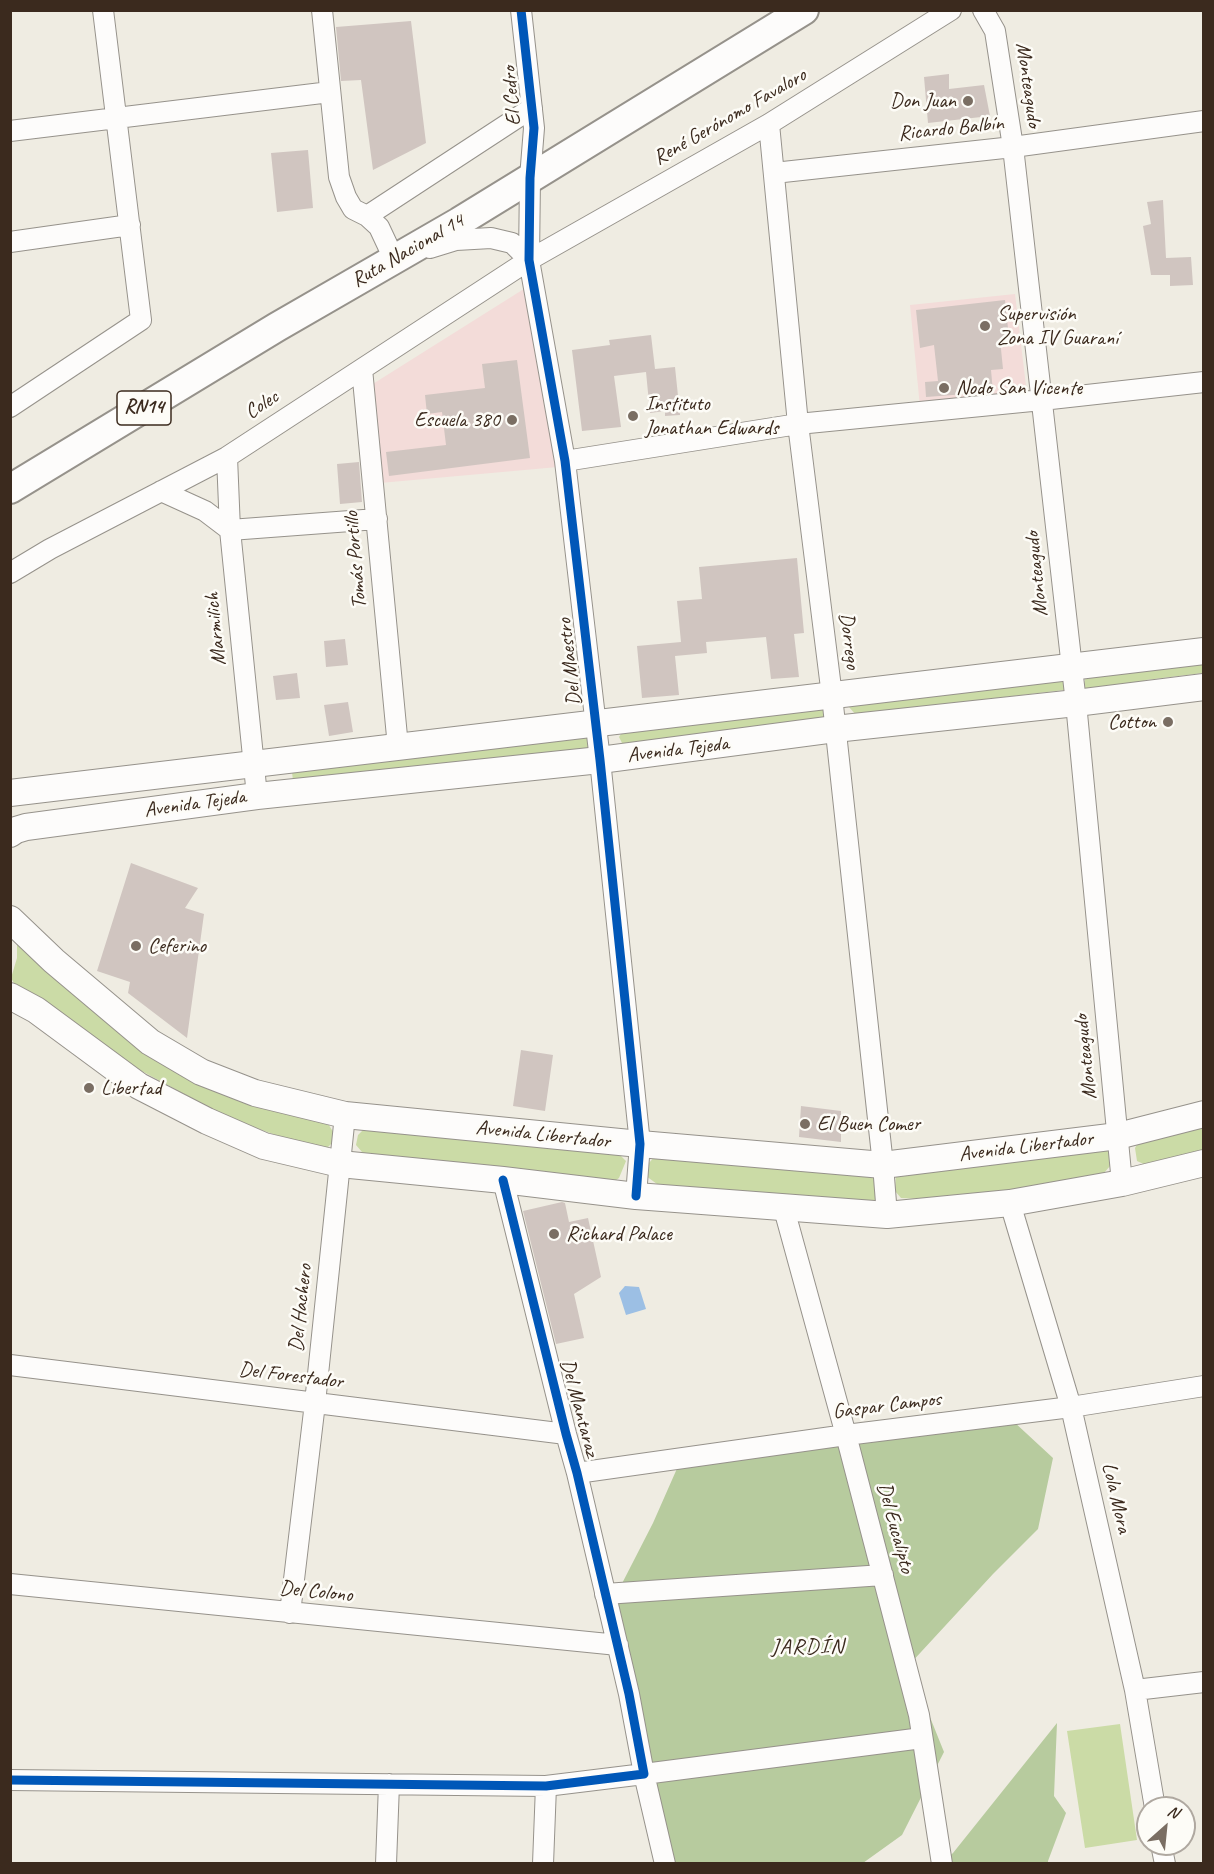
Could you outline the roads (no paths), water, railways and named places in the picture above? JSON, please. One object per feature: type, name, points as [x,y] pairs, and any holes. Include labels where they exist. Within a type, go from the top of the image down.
[{"type":"highway","name":"Ruta Nacional 14","points":[[10,489],[530,178],[804,10]]},
{"type":"main road","name":"Avenida Tejeda","points":[[10,793],[1203,651]]},
{"type":"main road","name":"Avenida Tejeda","points":[[10,834],[26,827],[257,796],[600,760],[835,729],[1076,704],[1203,687]]},
{"type":"main road","name":"Avenida Libertador","points":[[10,918],[54,961],[150,1042],[201,1072],[255,1092],[345,1115],[640,1144],[883,1164],[1118,1136],[1203,1114]]},
{"type":"main road","points":[[10,996],[36,1010],[139,1086],[207,1121],[264,1146],[340,1164],[636,1196],[887,1215],[1010,1203],[1122,1183],[1203,1163]]},
{"type":"street","points":[[10,407],[141,320],[104,10]]},
{"type":"street","points":[[322,10],[339,177],[346,198],[353,208],[379,226],[395,258],[456,240],[491,238],[512,243],[530,260]]},
{"type":"street","name":"El Cedro","points":[[521,10],[534,128],[530,178]]},
{"type":"street","name":"René Gerónomo Favaloro","points":[[530,260],[769,124],[951,10]]},
{"type":"street","name":"Monteagudo","points":[[983,10],[995,31],[1013,147],[1076,704],[1122,1183]]},
{"type":"street","points":[[10,130],[330,92]]},
{"type":"street","points":[[367,216],[532,108]]},
{"type":"street","name":"Ricardo Balbín","points":[[774,173],[1013,147],[1203,121]]},
{"type":"street","name":"Dorrego","points":[[769,124],[798,424],[832,696],[887,1215]]},
{"type":"street","name":"Del Maestro","points":[[530,178],[530,260],[565,461],[600,760],[640,1144],[636,1196]]},
{"type":"street","points":[[10,242],[130,225]]},
{"type":"street","name":"Colec","points":[[10,573],[50,549],[227,457],[530,260]]},
{"type":"street","name":"Tomás Portillo","points":[[362,369],[398,747]]},
{"type":"street","points":[[565,461],[798,424],[1042,400],[1203,381]]},
{"type":"street","name":"Marmilich","points":[[227,457],[230,530],[257,796]]},
{"type":"street","points":[[161,491],[205,511],[230,530],[376,519]]},
{"type":"street","name":"Del Hachero","points":[[290,1614],[315,1404],[345,1115]]},
{"type":"street","name":"Del Mantaraz","points":[[503,1180],[618,1645],[665,1863]]},
{"type":"street","name":"Lola Mora","points":[[1010,1203],[1071,1407],[1135,1690],[1153,1796]]},
{"type":"street","name":"Del Eucalipto","points":[[784,1209],[919,1715],[942,1863]]},
{"type":"street","name":"Del Forestador","points":[[10,1365],[566,1434]]},
{"type":"street","name":"Gaspar Campos","points":[[577,1473],[846,1435],[1071,1407],[1203,1386]]},
{"type":"street","points":[[605,1594],[883,1575]]},
{"type":"street","name":"Del Colono","points":[[10,1584],[290,1614],[618,1645]]},
{"type":"street","points":[[1135,1690],[1203,1682]]},
{"type":"street","points":[[10,1780],[546,1786],[922,1738]]},
{"type":"street","points":[[386,1863],[388,1784]]},
{"type":"street","points":[[543,1863],[546,1786]]},
{"type":"water","points":[[625,1286],[639,1287],[646,1309],[626,1315],[619,1293]]},
{"type":"place","name":"Don Juan","points":[[968,101]]},
{"type":"place","name":"Supervisión Zona IV Guaraní","points":[[985,326]]},
{"type":"place","name":"Nodo San Vicente","points":[[944,388]]},
{"type":"place","name":"Instituto Jonathan Edwards","points":[[633,416]]},
{"type":"place","name":"Escuela 380","points":[[512,420]]},
{"type":"place","name":"Cotton","points":[[1168,722]]},
{"type":"place","name":"Ceferino","points":[[136,946]]},
{"type":"place","name":"Libertad","points":[[89,1088]]},
{"type":"place","name":"El Buen Comer","points":[[805,1124]]},
{"type":"place","name":"Richard Palace","points":[[554,1234]]},
{"type":"district","name":"JARDÍN","points":[[808,1647]]}]
